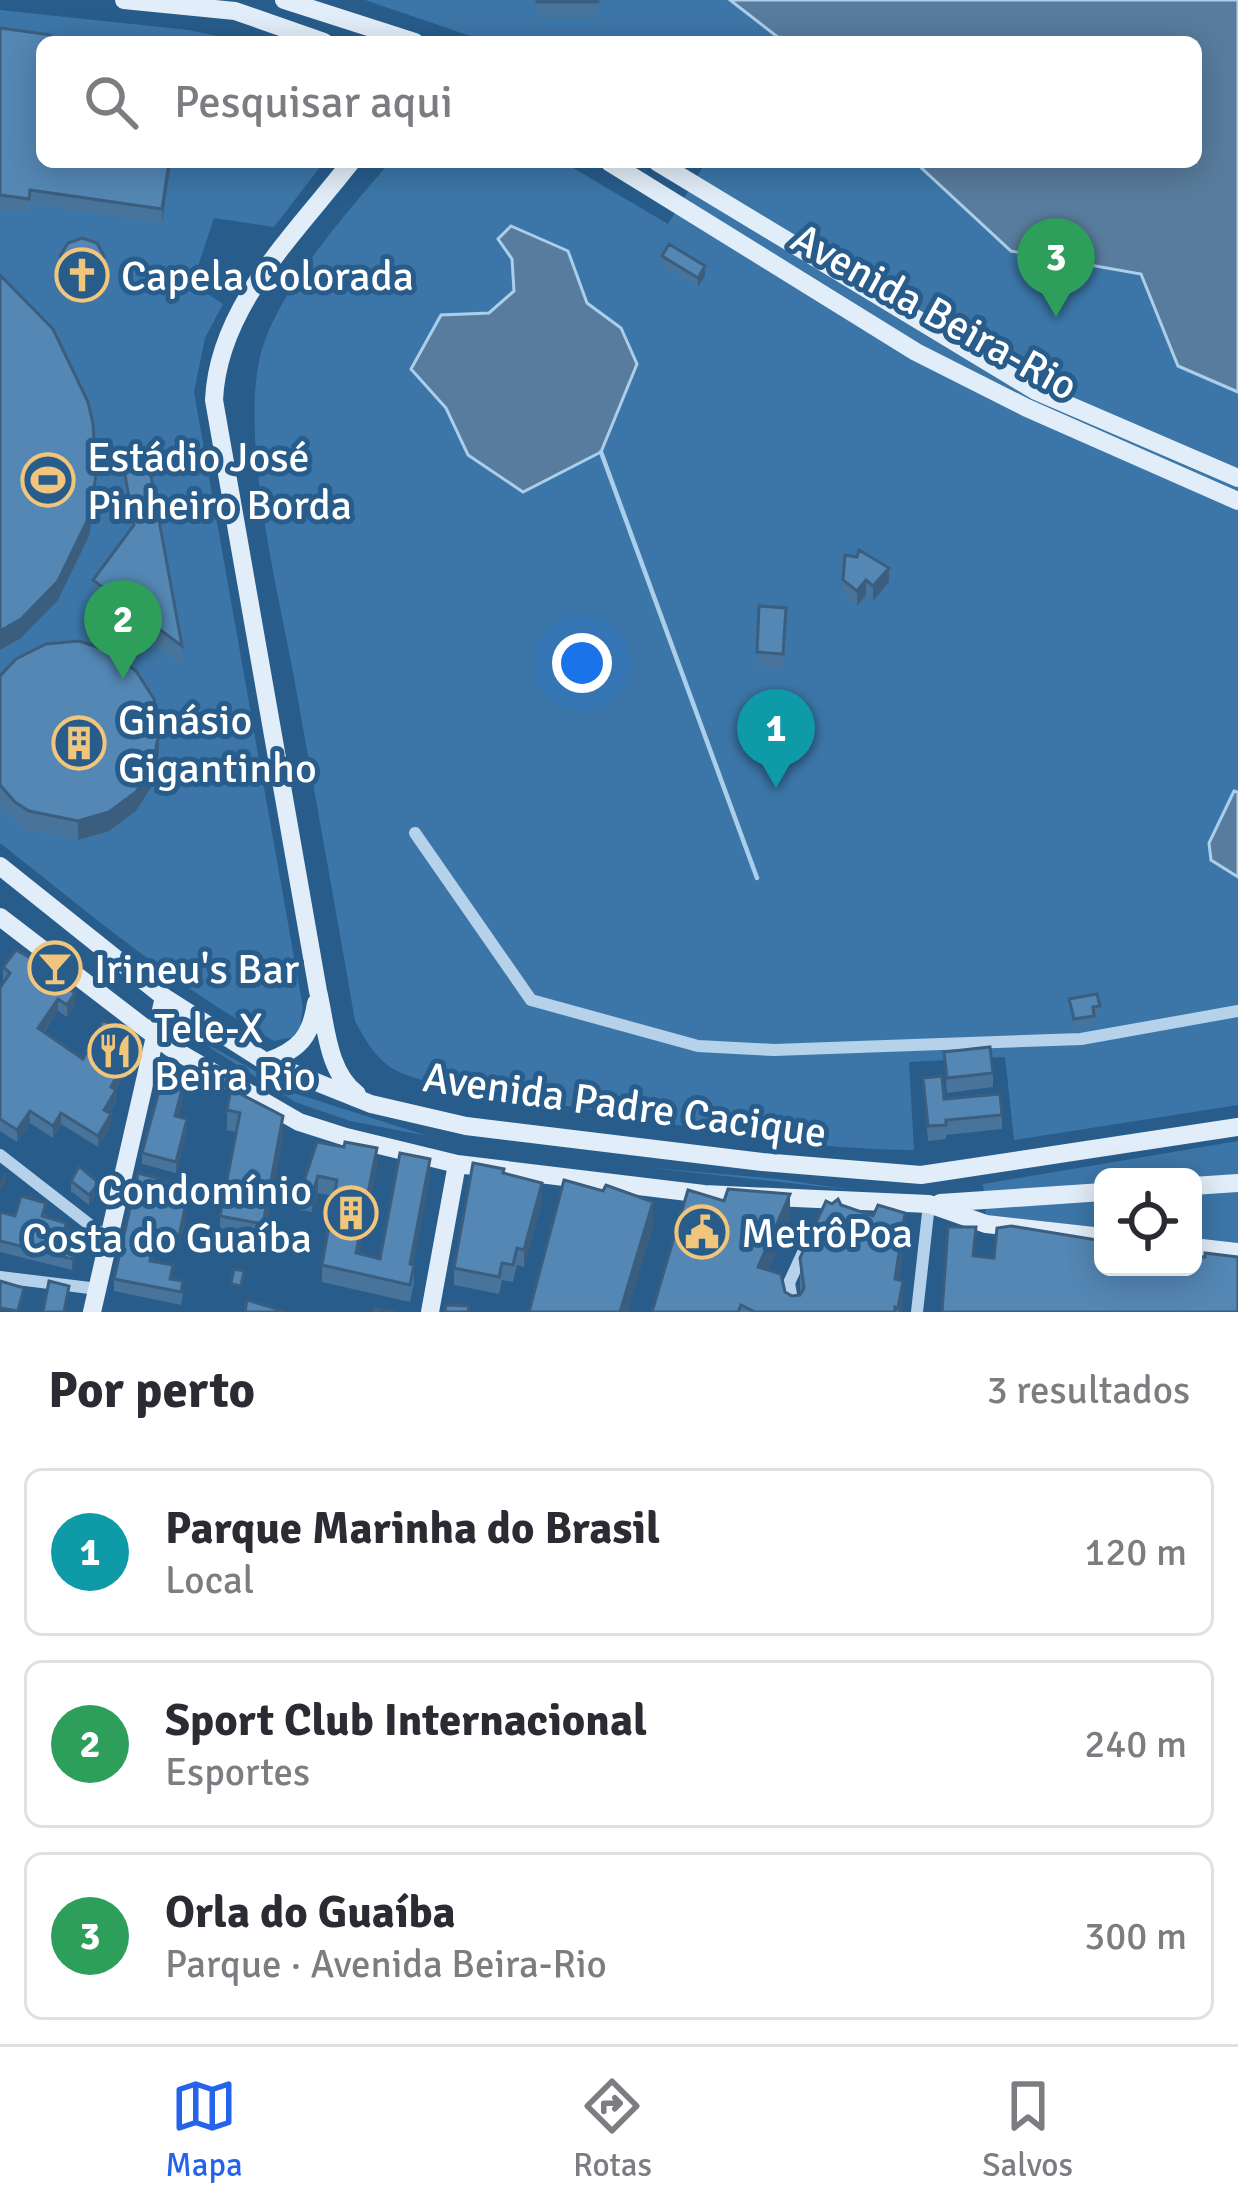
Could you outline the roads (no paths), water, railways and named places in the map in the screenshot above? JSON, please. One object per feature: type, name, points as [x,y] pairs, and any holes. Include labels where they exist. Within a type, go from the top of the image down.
[{"type":"main road","points":[[124,0],[235,11],[305,36]]},
{"type":"main road","points":[[284,0],[396,36]]},
{"type":"main road","points":[[347,168],[235,317],[218,357],[214,400],[318,991],[341,1080],[370,1104]]},
{"type":"main road","name":"Avenida Beira-Rio","points":[[619,168],[916,352],[1027,408],[1238,501]]},
{"type":"main road","name":"Avenida Beira-Rio","points":[[667,168],[1036,391],[1238,478]]},
{"type":"main road","name":"Avenida Padre Cacique","points":[[0,866],[164,997],[266,1062],[370,1104],[466,1126],[762,1162],[921,1175],[1238,1127]]},
{"type":"main road","name":"Avenida Padre Cacique","points":[[0,916],[156,1039],[223,1082],[298,1122],[390,1150],[458,1164],[704,1194],[929,1204],[986,1224],[1094,1236]]},
{"type":"main road","points":[[266,1062],[299,1047],[312,1029],[318,991]]},
{"type":"main road","points":[[92,1312],[164,997]]},
{"type":"main road","points":[[430,1312],[458,1164]]},
{"type":"main road","points":[[1202,1185],[1237,1183]]},
{"type":"main road","points":[[929,1204],[1094,1193]]},
{"type":"main road","points":[[1202,1248],[1238,1252]]},
{"type":"street","points":[[415,833],[531,1000],[698,1046],[773,1050],[1081,1039],[1238,1011]]},
{"type":"street","points":[[0,1155],[108,1239]]},
{"type":"street","points":[[794,1312],[789,1283],[827,1201]]},
{"type":"street","points":[[917,1312],[929,1204]]},
{"type":"street","points":[[0,1276],[98,1289]]},
{"type":"waterway","points":[[601,452],[757,878]]},
{"type":"place","name":"Capela Colorada","points":[[82,275]]},
{"type":"place","name":"Orla do Guaíba","points":[[1056,317]]},
{"type":"place","name":"Estádio José Pinheiro Borda","points":[[48,480]]},
{"type":"place","name":"Sport Club Internacional","points":[[123,679]]},
{"type":"place","name":"Ginásio Gigantinho","points":[[79,743]]},
{"type":"place","name":"Parque Marinha do Brasil","points":[[776,788]]},
{"type":"place","name":"Irineu's Bar","points":[[55,968]]},
{"type":"place","name":"Tele-X Beira Rio","points":[[115,1051]]},
{"type":"place","name":"Condomínio Costa do Guaíba","points":[[351,1213]]},
{"type":"place","name":"MetrôPoa","points":[[702,1232]]}]
